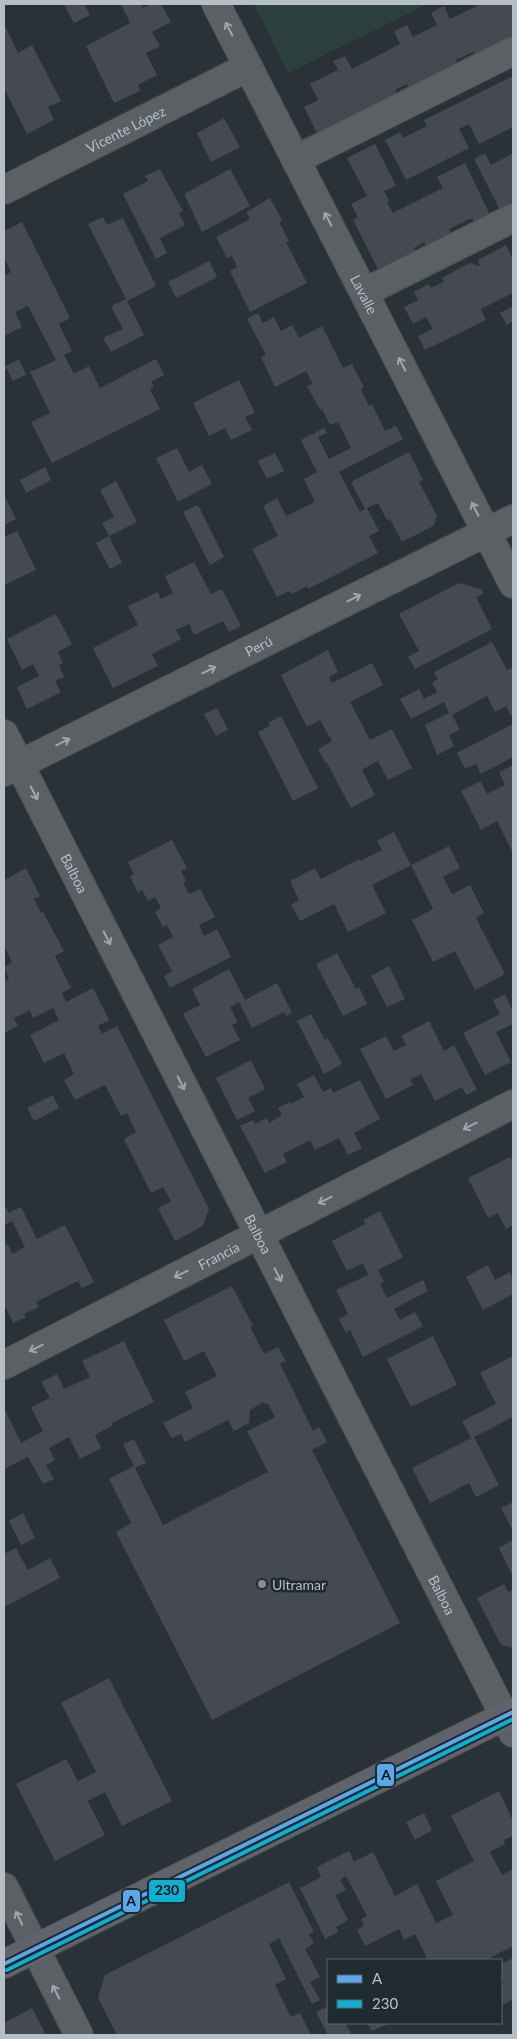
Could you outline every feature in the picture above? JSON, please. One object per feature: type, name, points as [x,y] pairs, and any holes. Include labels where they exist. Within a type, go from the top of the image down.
[{"type":"main road","points":[[4,1964],[510,1720]]},
{"type":"street","name":"Lavalle","points":[[216,4],[297,158],[513,584]]},
{"type":"street","points":[[297,158],[513,51]]},
{"type":"street","name":"Vicente López","points":[[4,190],[248,67]]},
{"type":"street","points":[[365,292],[513,218]]},
{"type":"street","name":"Perú","points":[[11,768],[513,519]]},
{"type":"street","name":"Balboa","points":[[4,734],[11,768],[258,1235],[510,1720]]},
{"type":"street","name":"Francia","points":[[4,1365],[513,1104]]},
{"type":"street","points":[[4,1887],[79,2035]]},
{"type":"green space","points":[[254,4],[428,4],[288,73]]},
{"type":"building","points":[[64,4],[84,4],[90,15],[74,23]]},
{"type":"building","points":[[121,4],[141,4],[143,8],[151,4],[161,4],[171,22],[152,32],[160,46],[146,53],[157,75],[138,85],[140,91],[114,103],[86,46],[130,23]]},
{"type":"building","points":[[481,4],[513,4],[513,38],[475,56],[473,52],[456,60],[458,65],[409,90],[407,84],[395,90],[398,95],[318,135],[304,107],[318,100],[310,84],[338,70],[333,61],[345,56],[352,69],[400,44],[394,31],[407,25],[413,37],[437,25],[431,13],[444,6],[450,19]]},
{"type":"building","points":[[4,24],[18,53],[32,45],[61,101],[48,107],[54,120],[27,134],[4,88]]},
{"type":"building","points":[[513,76],[513,127],[479,144],[469,124],[459,129],[469,148],[406,180],[385,140],[400,132],[403,138],[427,126],[424,120]]},
{"type":"building","points":[[224,118],[240,147],[211,162],[197,133]]},
{"type":"building","points":[[375,144],[396,186],[384,191],[393,213],[443,188],[437,177],[465,163],[490,215],[475,223],[472,218],[449,229],[451,235],[427,247],[424,242],[414,248],[416,252],[379,271],[353,220],[358,217],[351,204],[367,196],[347,158]]},
{"type":"building","points":[[485,153],[491,165],[513,153],[513,204],[500,210],[474,159]]},
{"type":"building","points":[[160,169],[183,211],[179,213],[185,225],[160,238],[167,253],[156,259],[123,194],[148,181],[145,176]]},
{"type":"building","points":[[230,169],[250,206],[202,232],[184,194]]},
{"type":"building","points":[[270,198],[282,220],[279,222],[289,241],[286,242],[307,283],[250,312],[230,271],[237,267],[232,256],[227,258],[216,237],[250,219],[246,212]]},
{"type":"building","points":[[103,217],[107,225],[123,218],[156,286],[127,301],[144,335],[111,352],[103,338],[123,329],[111,306],[126,299],[88,224]]},
{"type":"building","points":[[22,222],[70,318],[59,324],[72,351],[64,355],[74,374],[89,366],[100,388],[156,359],[164,375],[151,382],[154,387],[150,389],[160,409],[52,463],[31,422],[50,413],[30,372],[56,360],[28,306],[15,312],[22,327],[4,336],[4,276],[11,272],[4,258],[4,231]]},
{"type":"building","points":[[506,245],[513,260],[513,293],[481,309],[486,320],[425,350],[418,336],[433,329],[426,317],[413,324],[404,307],[418,300],[414,292],[429,284],[431,288],[444,282],[442,278],[470,263],[480,265],[478,260]]},
{"type":"building","points":[[209,261],[217,277],[176,298],[168,282]]},
{"type":"building","points":[[513,306],[513,321],[507,325],[500,313]]},
{"type":"building","points":[[258,313],[263,323],[274,317],[281,331],[292,325],[299,338],[322,326],[343,368],[352,364],[364,387],[361,389],[369,406],[372,404],[385,431],[396,426],[403,439],[339,472],[360,512],[365,509],[351,482],[409,452],[423,480],[419,482],[437,516],[433,526],[402,542],[390,519],[387,520],[378,503],[367,508],[379,531],[369,536],[378,553],[308,589],[307,586],[292,594],[290,591],[277,597],[252,549],[278,536],[263,506],[277,498],[286,516],[315,502],[304,479],[317,472],[301,440],[324,428],[327,433],[318,437],[329,459],[351,448],[338,422],[330,425],[322,409],[320,410],[307,386],[313,384],[306,371],[275,387],[261,357],[266,355],[247,319]]},
{"type":"building","points":[[19,359],[26,375],[13,381],[7,369],[4,370],[4,362],[6,366]]},
{"type":"building","points":[[239,380],[255,413],[245,417],[252,430],[231,440],[225,428],[209,436],[193,403]]},
{"type":"building","points":[[177,448],[189,472],[202,465],[212,484],[178,502],[156,458]]},
{"type":"building","points":[[275,453],[284,471],[267,479],[258,461]]},
{"type":"building","points":[[45,467],[51,480],[26,493],[20,480]]},
{"type":"building","points":[[116,481],[137,522],[109,536],[102,523],[114,517],[100,490]]},
{"type":"building","points":[[4,495],[16,519],[4,525]]},
{"type":"building","points":[[198,505],[224,557],[210,565],[183,512]]},
{"type":"building","points":[[17,531],[36,570],[4,585],[4,537]]},
{"type":"building","points":[[109,536],[122,563],[110,569],[96,543]]},
{"type":"building","points":[[194,562],[211,594],[222,589],[241,626],[229,632],[223,621],[194,635],[189,624],[176,630],[181,639],[152,654],[158,666],[113,688],[93,648],[138,625],[128,606],[158,592],[161,599],[173,593],[165,576]]},
{"type":"building","points":[[459,583],[481,589],[483,594],[476,597],[492,629],[415,669],[408,657],[419,651],[399,614]]},
{"type":"building","points":[[56,614],[72,644],[58,652],[63,663],[59,665],[64,677],[55,681],[61,692],[27,709],[17,687],[39,676],[33,664],[22,670],[7,639]]},
{"type":"building","points":[[492,642],[507,670],[513,667],[513,715],[511,716],[506,706],[495,712],[487,696],[452,715],[460,730],[449,735],[454,746],[437,755],[425,725],[449,713],[444,702],[411,719],[400,699],[419,689],[424,699],[437,692],[432,683],[438,679],[434,672]]},
{"type":"building","points":[[328,650],[338,672],[329,677],[332,683],[372,663],[383,685],[350,702],[370,740],[392,729],[412,768],[388,780],[378,761],[362,770],[375,795],[351,808],[318,749],[332,741],[320,720],[307,727],[281,675]]},
{"type":"building","points":[[217,708],[228,730],[216,736],[204,714]]},
{"type":"building","points":[[281,716],[318,788],[293,801],[258,732],[270,726],[268,723]]},
{"type":"building","points":[[513,724],[513,757],[481,774],[476,764],[465,769],[457,753]]},
{"type":"building","points":[[513,765],[513,853],[497,821],[481,830],[461,791],[481,781],[487,794],[505,785],[499,772]]},
{"type":"building","points":[[394,832],[411,865],[372,885],[386,913],[348,932],[334,904],[300,921],[291,905],[299,900],[290,881],[315,868],[321,879],[359,859],[360,861],[382,850],[377,841]]},
{"type":"building","points":[[172,840],[187,868],[181,871],[186,881],[183,883],[189,894],[200,889],[215,917],[199,925],[204,936],[217,929],[231,957],[170,988],[164,976],[172,971],[158,945],[173,937],[167,925],[163,927],[155,912],[161,908],[155,897],[148,901],[142,890],[138,893],[130,876],[134,874],[128,862]]},
{"type":"building","points":[[449,846],[460,868],[443,877],[452,894],[470,885],[484,913],[476,918],[505,974],[475,990],[455,951],[433,962],[412,920],[433,909],[411,865]]},
{"type":"building","points":[[26,868],[40,896],[34,899],[64,951],[55,956],[71,988],[62,993],[66,1002],[93,988],[109,1020],[98,1026],[102,1034],[117,1026],[209,1209],[203,1226],[175,1241],[158,1208],[171,1201],[163,1187],[151,1193],[124,1139],[136,1132],[127,1113],[121,1116],[105,1085],[75,1100],[64,1080],[74,1074],[64,1053],[44,1063],[30,1035],[59,1020],[53,1008],[33,1018],[30,1010],[14,1018],[18,1026],[4,1033],[4,982],[9,979],[4,967],[12,962],[4,946],[4,880]]},
{"type":"building","points":[[337,953],[356,989],[359,987],[367,1004],[343,1016],[316,964]]},
{"type":"building","points":[[389,966],[405,999],[387,1007],[371,976]]},
{"type":"building","points":[[229,969],[245,1000],[277,983],[292,1013],[286,1016],[284,1012],[252,1028],[239,1002],[230,1007],[238,1022],[232,1025],[240,1040],[206,1057],[183,1014],[200,1005],[192,989]]},
{"type":"building","points":[[505,994],[513,1012],[513,1024],[496,1032],[511,1062],[485,1075],[463,1033],[500,1014],[493,1000]]},
{"type":"building","points":[[311,1014],[325,1040],[328,1038],[342,1064],[324,1074],[297,1021]]},
{"type":"building","points":[[429,1021],[444,1051],[454,1045],[477,1090],[466,1095],[462,1087],[435,1101],[421,1074],[410,1080],[413,1085],[386,1099],[360,1049],[386,1036],[394,1051],[406,1045],[401,1036]]},
{"type":"building","points":[[251,1060],[265,1089],[248,1098],[255,1111],[237,1120],[216,1078]]},
{"type":"building","points":[[314,1075],[323,1092],[331,1088],[333,1093],[360,1080],[380,1119],[354,1133],[362,1148],[348,1155],[339,1138],[315,1150],[310,1140],[283,1154],[287,1162],[265,1173],[240,1126],[253,1120],[255,1124],[266,1118],[269,1123],[282,1115],[278,1108],[304,1097],[297,1084]]},
{"type":"building","points":[[53,1095],[59,1108],[34,1121],[27,1108]]},
{"type":"building","points":[[510,1157],[513,1163],[513,1225],[506,1229],[498,1213],[488,1218],[468,1178]]},
{"type":"building","points":[[6,1207],[9,1213],[21,1207],[37,1239],[65,1225],[94,1282],[82,1288],[78,1281],[36,1302],[39,1307],[24,1314],[26,1317],[13,1323],[4,1304],[4,1246],[8,1244],[12,1254],[25,1247],[12,1221],[4,1225],[4,1208]]},
{"type":"building","points":[[380,1211],[403,1257],[378,1270],[384,1282],[380,1284],[387,1298],[423,1280],[428,1291],[394,1309],[400,1320],[415,1312],[423,1326],[363,1357],[350,1330],[346,1333],[339,1319],[348,1314],[336,1290],[368,1275],[363,1263],[347,1271],[332,1241],[365,1224],[363,1220]]},
{"type":"building","points":[[488,1265],[495,1280],[510,1272],[513,1279],[513,1294],[483,1310],[466,1277]]},
{"type":"building","name":"Ultramar","points":[[232,1286],[253,1326],[250,1327],[264,1354],[278,1347],[286,1361],[280,1364],[313,1431],[319,1427],[327,1442],[312,1450],[400,1623],[212,1720],[116,1532],[131,1523],[109,1479],[134,1466],[123,1444],[134,1439],[146,1463],[135,1468],[163,1525],[268,1472],[247,1431],[275,1417],[268,1404],[262,1403],[250,1410],[249,1423],[234,1431],[228,1420],[185,1442],[181,1434],[172,1438],[163,1423],[193,1408],[185,1392],[217,1376],[204,1351],[184,1361],[164,1320]]},
{"type":"building","points":[[433,1336],[457,1385],[411,1407],[387,1359]]},
{"type":"building","points":[[124,1341],[154,1402],[112,1423],[113,1425],[95,1435],[101,1448],[80,1459],[69,1437],[49,1448],[55,1460],[46,1465],[54,1479],[43,1484],[28,1457],[4,1469],[4,1408],[21,1443],[43,1431],[31,1407],[50,1398],[41,1382],[57,1374],[64,1389],[90,1377],[82,1361]]},
{"type":"building","points":[[513,1356],[513,1417],[474,1437],[499,1485],[476,1497],[469,1483],[430,1503],[412,1468],[471,1438],[462,1421],[496,1404],[480,1373]]},
{"type":"building","points":[[513,1502],[513,1531],[501,1508]]},
{"type":"building","points":[[23,1513],[35,1538],[21,1545],[9,1521]]},
{"type":"building","points":[[513,1540],[513,1577],[499,1548]]},
{"type":"building","points":[[16,1548],[28,1570],[50,1558],[60,1578],[4,1607],[4,1554]]},
{"type":"building","points":[[504,1584],[508,1592],[513,1590],[513,1648],[501,1645],[477,1598]]},
{"type":"building","points":[[109,1678],[172,1801],[122,1826],[105,1792],[88,1801],[105,1835],[55,1861],[16,1784],[66,1759],[78,1781],[96,1772],[61,1703]]},
{"type":"building","points":[[499,1791],[513,1821],[513,1836],[504,1840],[505,1844],[490,1852],[502,1875],[513,1869],[513,1946],[488,1959],[428,1959],[415,1934],[404,1940],[399,1929],[365,1946],[357,1930],[364,1926],[361,1919],[367,1916],[346,1876],[340,1880],[346,1890],[335,1895],[348,1920],[336,1927],[338,1932],[325,1939],[300,1888],[321,1877],[317,1867],[349,1851],[354,1862],[373,1852],[395,1896],[417,1884],[436,1923],[453,1915],[436,1881],[474,1861],[451,1816]]},
{"type":"building","points":[[424,1813],[432,1830],[415,1840],[406,1822]]},
{"type":"building","points":[[289,1882],[314,1932],[309,1934],[314,1943],[305,1949],[320,1977],[310,1982],[320,2000],[312,2004],[279,1938],[269,1944],[286,1979],[275,1985],[291,2017],[300,2013],[311,2035],[117,2035],[98,1998],[105,1975]]},
{"type":"building","points":[[513,1958],[513,1999],[502,2005],[502,1984],[504,1983],[502,1979],[502,1964]]},
{"type":"building","points":[[327,2006],[327,2024],[346,2024],[352,2035],[328,2035],[316,2012]]},
{"type":"building","points":[[32,2008],[46,2035],[4,2035],[4,2023]]},
{"type":"building","points":[[368,2024],[388,2024],[372,2031]]},
{"type":"transit line","name":"A","points":[[4,1964],[513,1712]]},
{"type":"transit line","name":"230","points":[[7,1970],[513,1719]]},
{"type":"place","name":"Ultramar","points":[[262,1584]]}]
